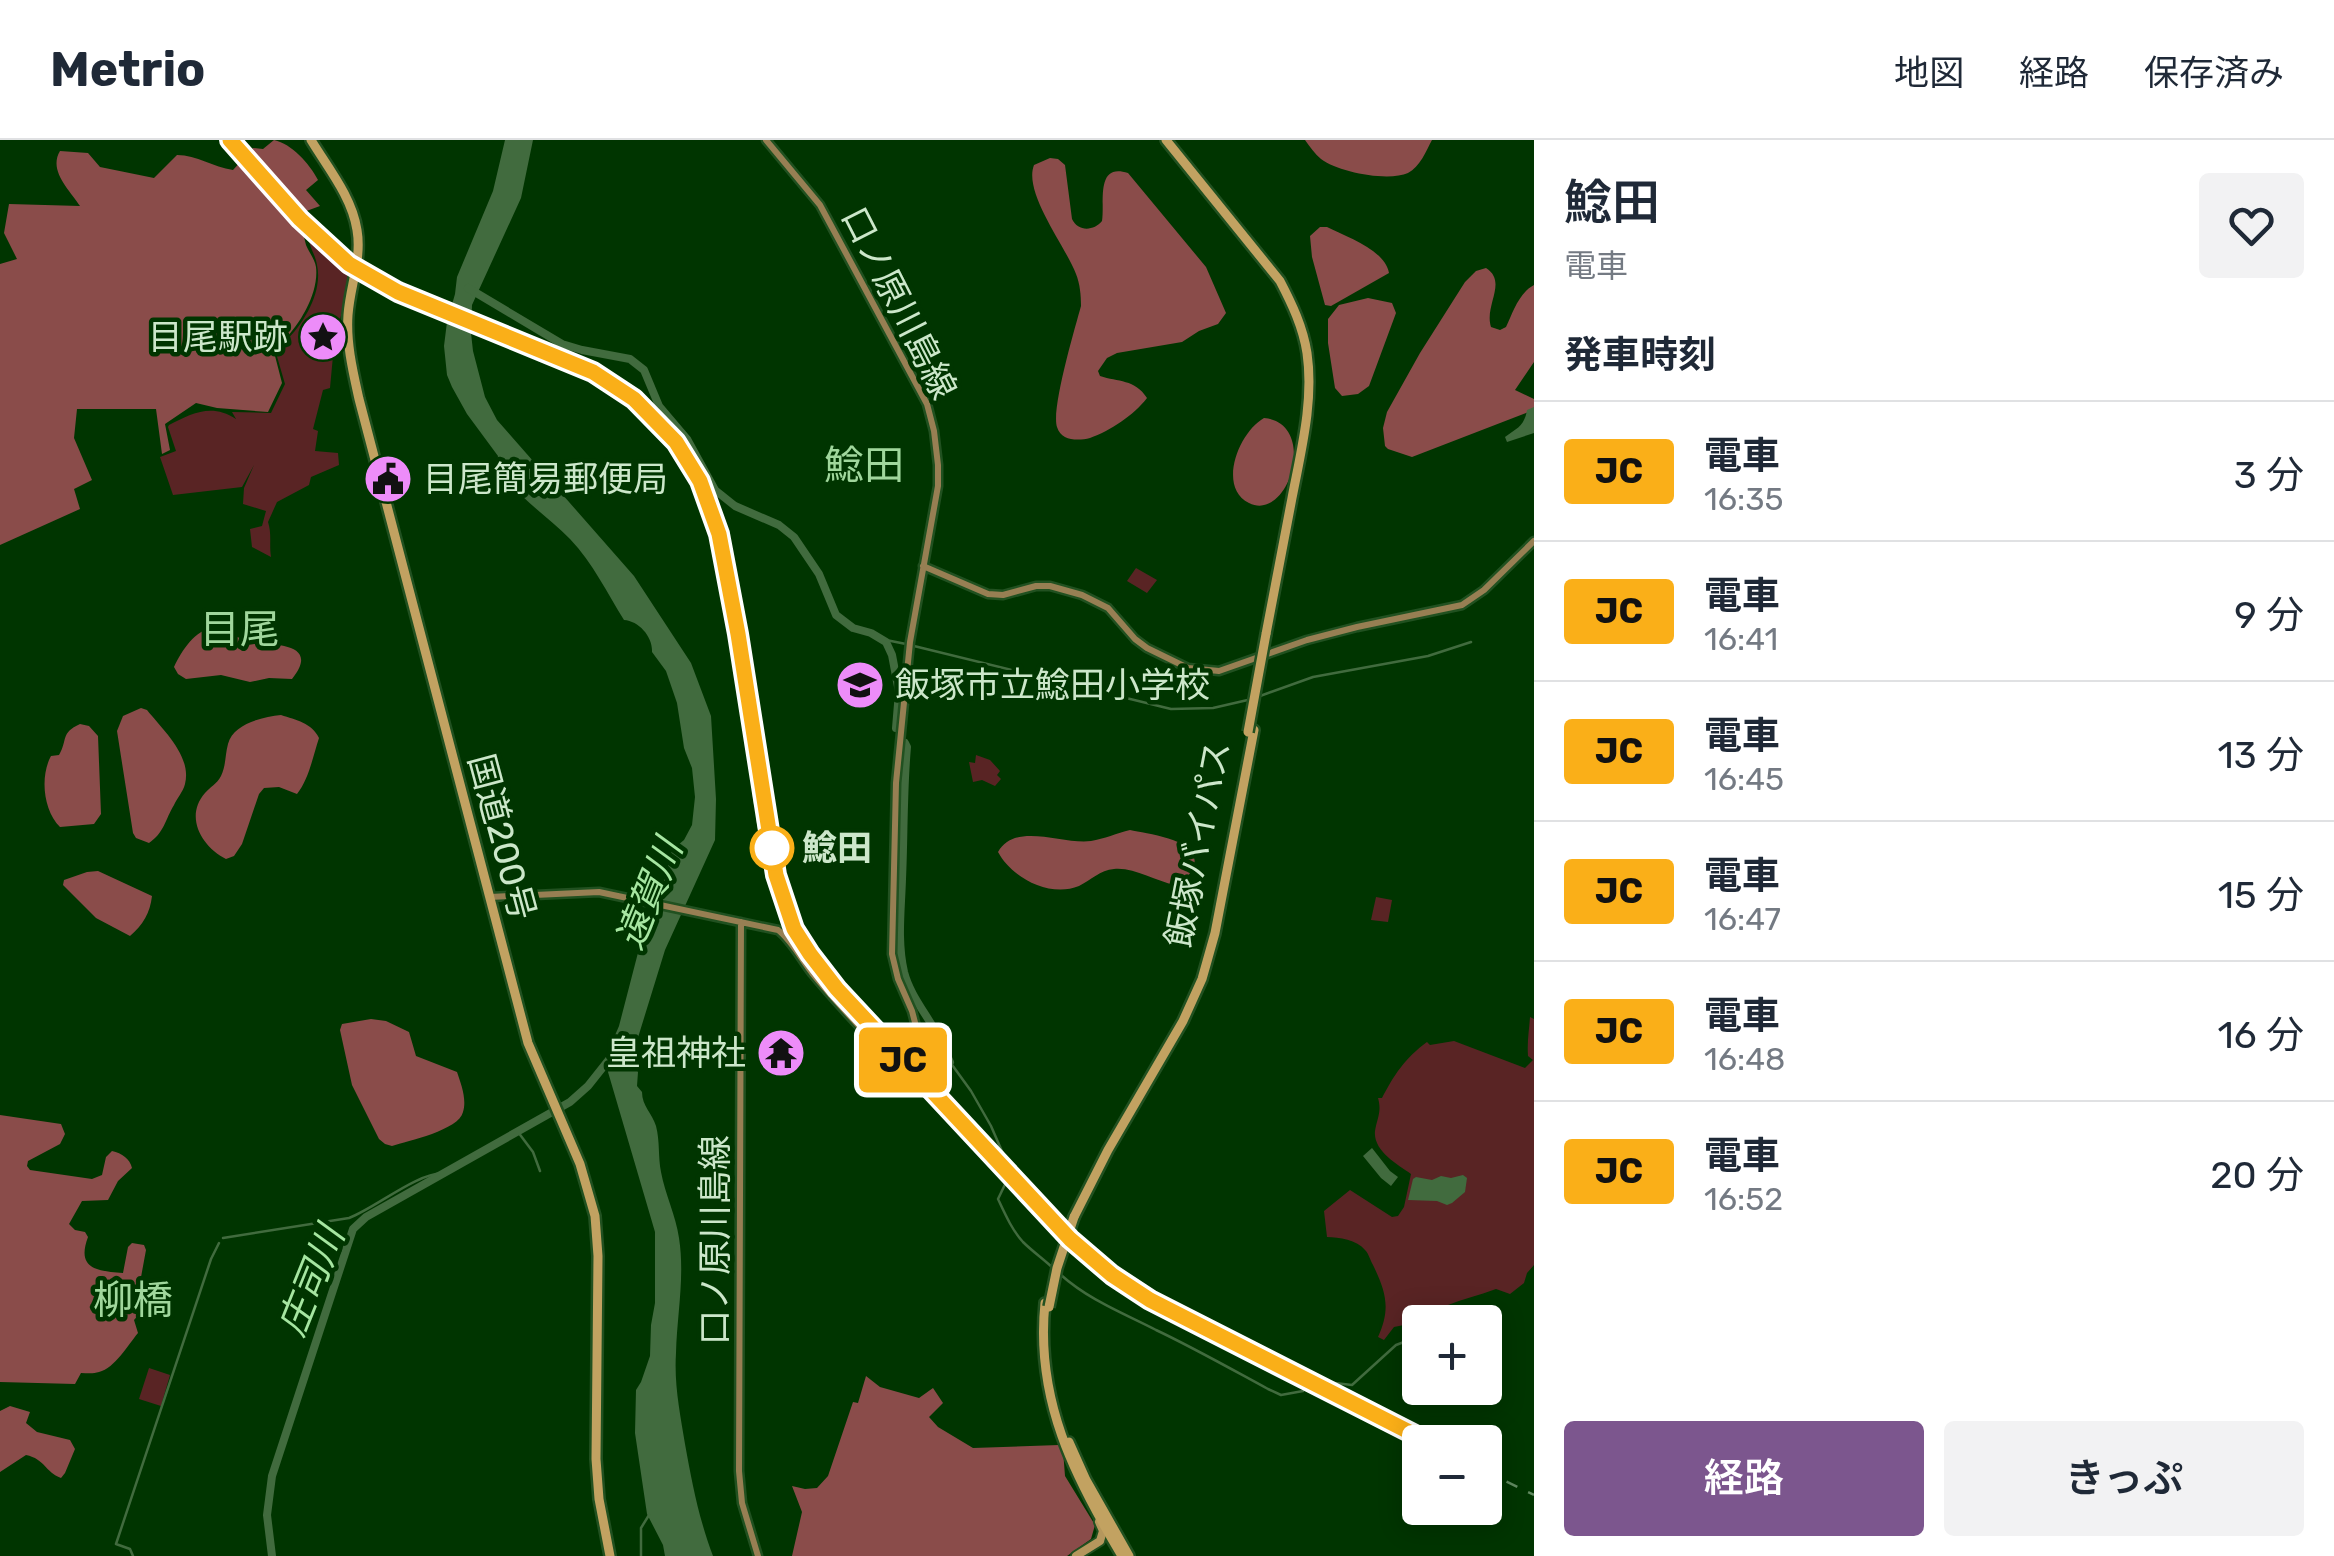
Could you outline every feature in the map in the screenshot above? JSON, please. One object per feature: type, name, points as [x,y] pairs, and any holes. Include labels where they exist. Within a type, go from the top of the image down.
[{"type":"highway","name":"国道200号","points":[[312,140],[346,198],[357,226],[358,258],[347,317],[352,364],[528,1043],[580,1164],[595,1216],[596,1459],[610,1556]]},
{"type":"highway","points":[[1123,1556],[1086,1496],[1064,1445],[1042,1350],[1047,1305],[1072,1217],[1106,1149],[1194,1000],[1208,959],[1314,395],[1313,359],[1303,318],[1289,287],[1270,258],[1170,140]]},
{"type":"highway","points":[[1047,1305],[1050,1370],[1057,1408],[1123,1556]]},
{"type":"main road","name":"口ノ原川島線","points":[[758,1556],[742,1503],[739,1458],[739,921],[783,934],[837,1002],[903,1072],[910,1065],[916,1054],[918,1034],[892,954],[894,807],[910,642],[938,486],[934,431],[927,404],[820,205],[766,140]]},
{"type":"main road","points":[[923,566],[988,594],[1050,586],[1082,595],[1108,608],[1147,648],[1188,668],[1219,670],[1357,626],[1462,605],[1484,590],[1534,541]]},
{"type":"main road","points":[[490,897],[600,892],[739,921]]},
{"type":"main road","points":[[1076,1556],[1100,1541],[1102,1527],[1086,1496]]},
{"type":"main road","points":[[1100,1541],[1123,1556]]},
{"type":"shaded area","points":[[274,140],[293,150],[310,167],[318,180],[306,190],[320,206],[301,213],[306,245],[316,267],[315,287],[297,325],[284,340],[277,338],[274,352],[282,383],[268,412],[196,403],[165,424],[170,450],[162,454],[156,409],[77,409],[74,438],[92,480],[74,489],[80,509],[0,545],[0,264],[17,259],[4,233],[9,204],[80,206],[58,173],[60,151],[88,153],[100,167],[154,178],[177,155],[233,170],[253,148],[263,149]]},
{"type":"shaded area","points":[[505,140],[533,140],[521,198],[472,305],[473,351],[485,397],[497,420],[634,576],[691,663],[711,716],[715,840],[665,950],[632,1063],[638,1072],[637,1086],[656,1126],[661,1172],[679,1238],[677,1388],[693,1487],[713,1556],[665,1556],[647,1514],[635,1433],[636,1390],[650,1356],[655,1232],[608,1072],[610,1047],[672,850],[684,840],[692,825],[692,768],[684,748],[677,703],[648,636],[635,623],[624,620],[593,568],[570,539],[504,477],[496,466],[498,456],[467,414],[447,375],[444,346],[457,277],[493,191]]},
{"type":"shaded area","points":[[1305,140],[1432,140],[1412,170],[1388,176],[1363,174],[1329,164]]},
{"type":"shaded area","points":[[1050,158],[1065,165],[1072,219],[1086,229],[1102,221],[1104,186],[1110,173],[1128,173],[1206,267],[1226,313],[1218,324],[1182,342],[1107,358],[1098,371],[1100,376],[1132,384],[1147,398],[1121,422],[1085,439],[1066,437],[1057,427],[1060,387],[1081,302],[1076,274],[1040,205],[1032,177],[1034,165]]},
{"type":"shaded area","points":[[1320,227],[1373,251],[1389,273],[1331,306],[1325,305],[1310,236]]},
{"type":"shaded area","points":[[308,233],[351,273],[334,345],[330,388],[323,390],[313,429],[318,431],[315,451],[338,453],[339,465],[311,477],[309,485],[277,502],[268,522],[271,557],[252,547],[250,529],[262,526],[266,511],[243,504],[244,488],[254,465],[242,487],[173,495],[160,457],[176,451],[168,427],[186,417],[210,411],[236,419],[232,412],[271,413],[285,384],[276,353],[279,341],[286,341],[299,325],[317,286],[317,265]]},
{"type":"shaded area","points":[[1486,268],[1495,280],[1491,327],[1506,327],[1520,298],[1534,285],[1534,362],[1515,390],[1534,399],[1534,410],[1412,457],[1388,449],[1383,428],[1387,412],[1465,282],[1476,271]]},
{"type":"shaded area","points":[[1368,298],[1392,303],[1396,313],[1369,386],[1358,394],[1342,396],[1335,388],[1328,319],[1339,305]]},
{"type":"shaded area","points":[[1534,407],[1534,433],[1507,442],[1505,437]]},
{"type":"shaded area","points":[[1264,418],[1281,424],[1290,436],[1294,452],[1286,486],[1276,499],[1263,505],[1249,503],[1239,495],[1233,473],[1240,447]]},
{"type":"shaded area","points":[[1136,568],[1157,580],[1147,593],[1127,581]]},
{"type":"shaded area","points":[[214,627],[249,641],[292,648],[301,659],[299,667],[292,679],[250,682],[221,675],[186,679],[178,674],[174,667],[185,648],[195,636]]},
{"type":"shaded area","points":[[141,708],[175,744],[186,774],[184,787],[164,826],[149,843],[133,833],[117,731],[123,716]]},
{"type":"shaded area","points":[[281,715],[308,725],[319,738],[308,774],[297,794],[279,787],[264,788],[242,844],[234,856],[226,859],[203,839],[196,821],[199,802],[221,776],[228,744],[236,731],[257,720]]},
{"type":"shaded area","points":[[80,724],[89,726],[98,736],[101,814],[94,824],[60,827],[47,802],[45,773],[51,756],[59,755],[67,734]]},
{"type":"shaded area","points":[[976,755],[990,760],[1000,771],[997,775],[1001,779],[995,786],[982,780],[973,782],[969,762],[975,763]]},
{"type":"shaded area","points":[[1130,830],[1183,845],[1194,858],[1190,874],[1175,885],[1114,869],[1079,886],[1056,889],[1022,877],[998,852],[1006,843],[1028,836],[1091,841]]},
{"type":"shaded area","points":[[98,871],[152,896],[145,918],[130,936],[96,918],[63,885],[64,880]]},
{"type":"shaded area","points":[[1376,897],[1392,900],[1388,922],[1371,920]]},
{"type":"shaded area","points":[[1530,1017],[1534,1019],[1534,1265],[1524,1283],[1510,1294],[1496,1289],[1450,1305],[1402,1305],[1402,1325],[1394,1327],[1384,1340],[1378,1337],[1385,1318],[1384,1292],[1368,1255],[1353,1241],[1327,1237],[1324,1211],[1350,1190],[1392,1217],[1398,1216],[1404,1207],[1411,1174],[1378,1145],[1378,1098],[1382,1098],[1406,1061],[1427,1042],[1430,1045],[1454,1041],[1525,1068],[1533,1060],[1528,1056]]},
{"type":"shaded area","points":[[371,1019],[409,1032],[416,1056],[457,1072],[464,1102],[463,1112],[452,1124],[392,1146],[379,1139],[352,1085],[340,1030],[342,1024]]},
{"type":"shaded area","points":[[0,1115],[61,1124],[65,1134],[60,1144],[28,1161],[30,1170],[92,1179],[102,1175],[106,1157],[112,1151],[125,1157],[132,1168],[118,1181],[108,1200],[82,1201],[69,1224],[85,1232],[85,1256],[97,1269],[123,1273],[128,1247],[132,1243],[144,1245],[139,1288],[150,1302],[134,1320],[138,1333],[116,1361],[105,1370],[81,1373],[75,1384],[0,1382]]},
{"type":"shaded area","points":[[1372,1148],[1398,1177],[1391,1186],[1363,1156]]},
{"type":"shaded area","points":[[1463,1175],[1467,1178],[1465,1192],[1452,1203],[1408,1200],[1416,1177],[1432,1180]]},
{"type":"shaded area","points":[[149,1368],[170,1375],[161,1406],[139,1399]]},
{"type":"shaded area","points":[[866,1376],[880,1387],[919,1398],[933,1388],[943,1403],[929,1417],[973,1448],[1059,1445],[1065,1476],[1095,1525],[1091,1539],[1067,1556],[792,1556],[802,1512],[792,1486],[817,1488],[828,1476]]},
{"type":"shaded area","points":[[10,1406],[30,1412],[26,1423],[37,1432],[70,1440],[75,1449],[61,1478],[26,1455],[0,1472],[0,1411]]},
{"type":"waterway","points":[[468,288],[562,344],[630,359],[644,370],[659,406],[687,439],[715,490],[735,506],[779,525],[794,537],[819,574],[836,615],[853,628],[886,642],[899,692],[896,728]]},
{"type":"waterway","points":[[881,639],[906,644]]},
{"type":"waterway","points":[[1260,696],[1313,677],[1428,656],[1471,642]]},
{"type":"waterway","points":[[914,646],[1171,709],[1213,708],[1252,699]]},
{"type":"waterway","points":[[905,743],[902,960],[909,987],[950,1062]]},
{"type":"waterway","name":"庄司川","points":[[272,1556],[267,1515],[272,1476],[353,1229],[366,1217],[570,1102],[615,1052]]},
{"type":"waterway","points":[[950,1062],[991,1126],[1011,1172],[998,1199],[1006,1216],[1023,1242],[1055,1270]]},
{"type":"waterway","points":[[518,1132],[533,1152],[540,1171]]},
{"type":"waterway","points":[[223,1238],[349,1218],[420,1179],[443,1173]]},
{"type":"waterway","points":[[133,1556],[130,1549],[116,1544],[219,1243]]},
{"type":"waterway","points":[[1061,1275],[1107,1306],[1268,1389],[1281,1395],[1303,1391]]},
{"type":"waterway","points":[[1326,1382],[1352,1385],[1402,1343]]},
{"type":"waterway","points":[[641,1556],[641,1528],[649,1515]]},
{"type":"railway","points":[[228,140],[317,240],[358,273],[416,303],[593,375],[655,422],[700,485],[716,527],[730,602],[761,841],[782,915],[812,964],[1053,1225],[1101,1270],[1166,1311],[1402,1430]]},
{"type":"railway","points":[[1502,1479],[1534,1495]]},
{"type":"train","name":"JC","points":[[230,140],[318,238],[369,278],[593,372],[655,418],[694,469],[719,534],[774,865],[794,929],[810,954],[837,989],[1070,1239],[1112,1275],[1163,1307],[1402,1428]]},
{"type":"place","name":"目尾駅跡","points":[[323,337]]},
{"type":"place","name":"目尾簡易郵便局","points":[[388,479]]},
{"type":"place","name":"飯塚市立鯰田小学校","points":[[860,685]]},
{"type":"place","name":"鯰田","points":[[772,848]]},
{"type":"place","name":"皇祖神社","points":[[781,1053]]},
{"type":"district","name":"鯰田","points":[[864,465]]},
{"type":"district","name":"目尾","points":[[240,629]]},
{"type":"district","name":"柳橋","points":[[133,1300]]},
{"type":"water label","name":"遠賀川","points":[[649,894]]}]
